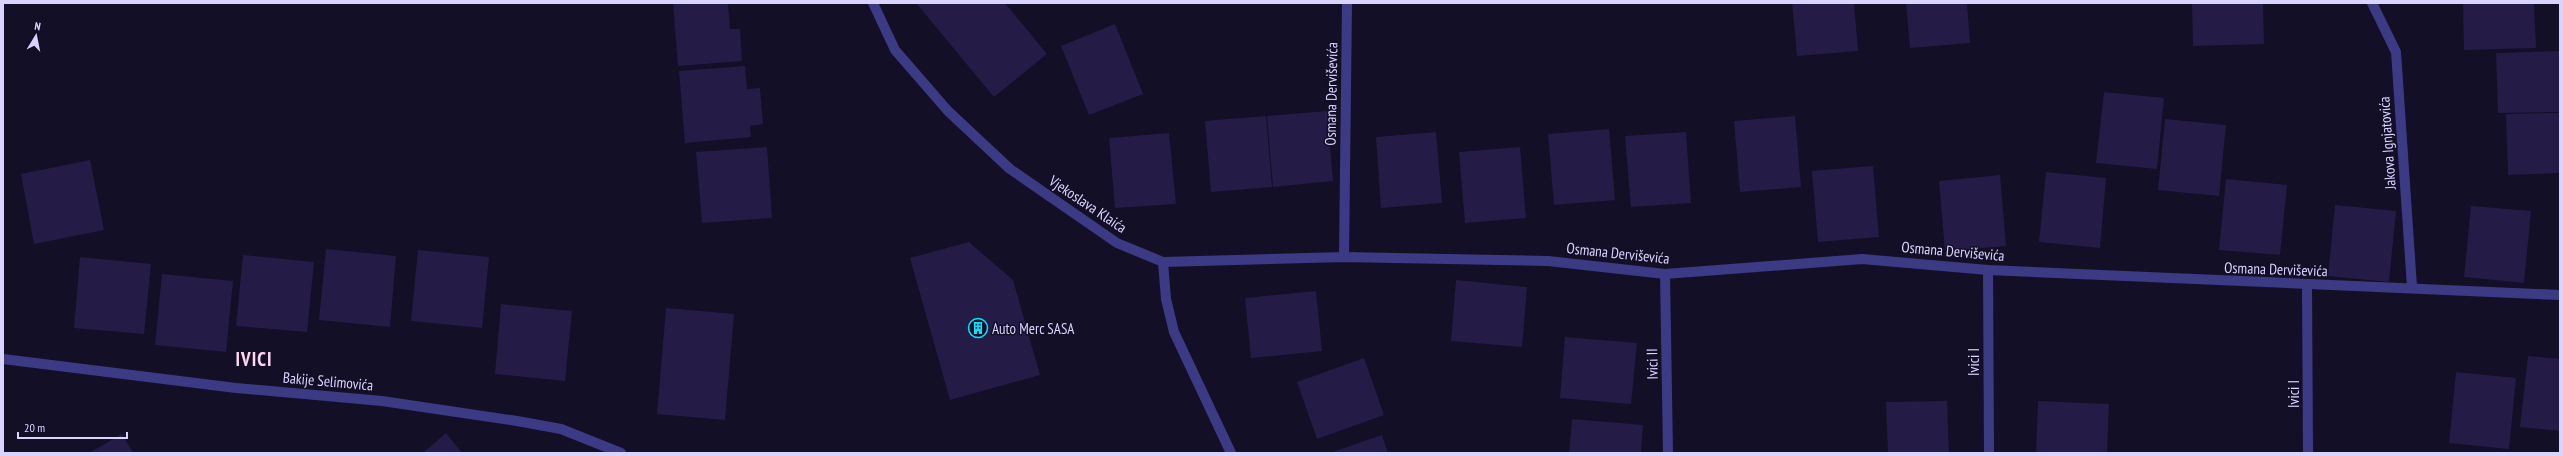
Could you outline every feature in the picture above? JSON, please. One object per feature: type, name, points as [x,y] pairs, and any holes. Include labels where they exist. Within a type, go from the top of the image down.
[{"type":"street","name":"Vjekoslava Klaića","points":[[873,3],[895,50],[948,111],[1010,168],[1117,243],[1163,262]]},
{"type":"street","name":"Osmana Derviševića","points":[[1344,258],[1347,3]]},
{"type":"street","name":"Jakova Ignjatovića","points":[[2372,3],[2396,52],[2412,287]]},
{"type":"street","name":"Osmana Derviševića","points":[[1163,262],[1344,258],[1548,261],[1665,274],[1862,259],[1988,270],[2307,286],[2412,287],[2560,295]]},
{"type":"street","points":[[1163,262],[1166,299],[1174,332],[1231,453]]},
{"type":"street","name":"Ivici I","points":[[1988,270],[1989,453]]},
{"type":"street","name":"Ivici II","points":[[1665,274],[1668,453]]},
{"type":"street","name":"Ivici I","points":[[2307,286],[2308,453]]},
{"type":"street","name":"Bakije Selimovića","points":[[3,359],[236,388],[382,401],[517,420],[561,429],[621,453]]},
{"type":"building","points":[[673,3],[728,3],[730,29],[740,29],[742,61],[678,66]]},
{"type":"building","points":[[916,3],[1005,3],[1047,54],[994,97]]},
{"type":"building","points":[[1792,3],[1854,3],[1858,51],[1797,56]]},
{"type":"building","points":[[1906,3],[1967,3],[1970,43],[1910,48]]},
{"type":"building","points":[[2192,3],[2263,3],[2264,44],[2193,46]]},
{"type":"building","points":[[2463,3],[2534,3],[2536,48],[2464,50]]},
{"type":"building","points":[[1115,24],[1143,94],[1089,115],[1061,46]]},
{"type":"building","points":[[2560,51],[2560,112],[2498,113],[2496,53]]},
{"type":"building","points":[[745,66],[747,89],[760,88],[763,124],[750,126],[751,137],[685,143],[679,71]]},
{"type":"building","points":[[2104,92],[2164,98],[2157,169],[2096,163]]},
{"type":"building","points":[[1327,111],[1333,181],[1273,187],[1267,116]]},
{"type":"building","points":[[2560,113],[2560,173],[2508,175],[2506,114]]},
{"type":"building","points":[[1266,116],[1272,187],[1211,192],[1205,121]]},
{"type":"building","points":[[1795,116],[1801,187],[1740,192],[1734,121]]},
{"type":"building","points":[[2165,119],[2226,125],[2219,196],[2158,190]]},
{"type":"building","points":[[1609,129],[1615,200],[1554,205],[1548,134]]},
{"type":"building","points":[[1436,132],[1442,203],[1381,208],[1376,137]]},
{"type":"building","points":[[1686,132],[1691,203],[1631,207],[1625,136]]},
{"type":"building","points":[[1169,133],[1176,204],[1115,208],[1109,138]]},
{"type":"building","points":[[767,147],[772,218],[702,223],[696,152]]},
{"type":"building","points":[[1520,147],[1526,218],[1465,223],[1459,152]]},
{"type":"building","points":[[90,160],[104,230],[34,244],[21,174]]},
{"type":"building","points":[[1873,166],[1879,237],[1818,242],[1812,171]]},
{"type":"building","points":[[2046,172],[2106,178],[2100,248],[2039,242]]},
{"type":"building","points":[[2000,175],[2006,246],[1945,251],[1939,181]]},
{"type":"building","points":[[2226,179],[2287,185],[2280,255],[2219,250]]},
{"type":"building","points":[[2335,205],[2396,211],[2389,282],[2328,276]]},
{"type":"building","points":[[2471,206],[2531,211],[2524,283],[2464,277]]},
{"type":"building","name":"Auto Merc SASA","points":[[969,242],[1013,280],[1040,375],[950,400],[910,258]]},
{"type":"building","points":[[326,249],[396,256],[390,327],[319,320]]},
{"type":"building","points":[[418,250],[489,257],[482,328],[411,321]]},
{"type":"building","points":[[243,255],[314,262],[307,332],[236,326]]},
{"type":"building","points":[[80,257],[151,264],[144,334],[74,328]]},
{"type":"building","points":[[162,274],[233,281],[226,352],[155,345]]},
{"type":"building","points":[[1456,280],[1527,287],[1522,347],[1451,341]]},
{"type":"building","points":[[1316,291],[1322,351],[1251,358],[1245,298]]},
{"type":"building","points":[[501,304],[572,311],[565,381],[495,374]]},
{"type":"building","points":[[666,308],[734,314],[725,420],[657,414]]},
{"type":"building","points":[[1565,337],[1637,343],[1631,404],[1560,398]]},
{"type":"building","points":[[2528,356],[2560,359],[2560,431],[2520,427]]},
{"type":"building","points":[[1364,358],[1384,415],[1317,439],[1297,382]]},
{"type":"building","points":[[2456,372],[2516,378],[2509,449],[2449,443]]},
{"type":"building","points":[[1947,401],[1949,453],[1888,453],[1886,402]]},
{"type":"building","points":[[2038,401],[2109,404],[2107,453],[2036,453]]},
{"type":"building","points":[[1572,419],[1643,425],[1641,453],[1569,453]]},
{"type":"building","points":[[446,433],[462,453],[423,453]]},
{"type":"building","points":[[122,434],[133,453],[89,453]]},
{"type":"building","points":[[1382,435],[1388,453],[1330,453],[1344,448]]},
{"type":"place","name":"Auto Merc SASA","points":[[978,328]]},
{"type":"district","name":"IVICI","points":[[254,359]]}]
